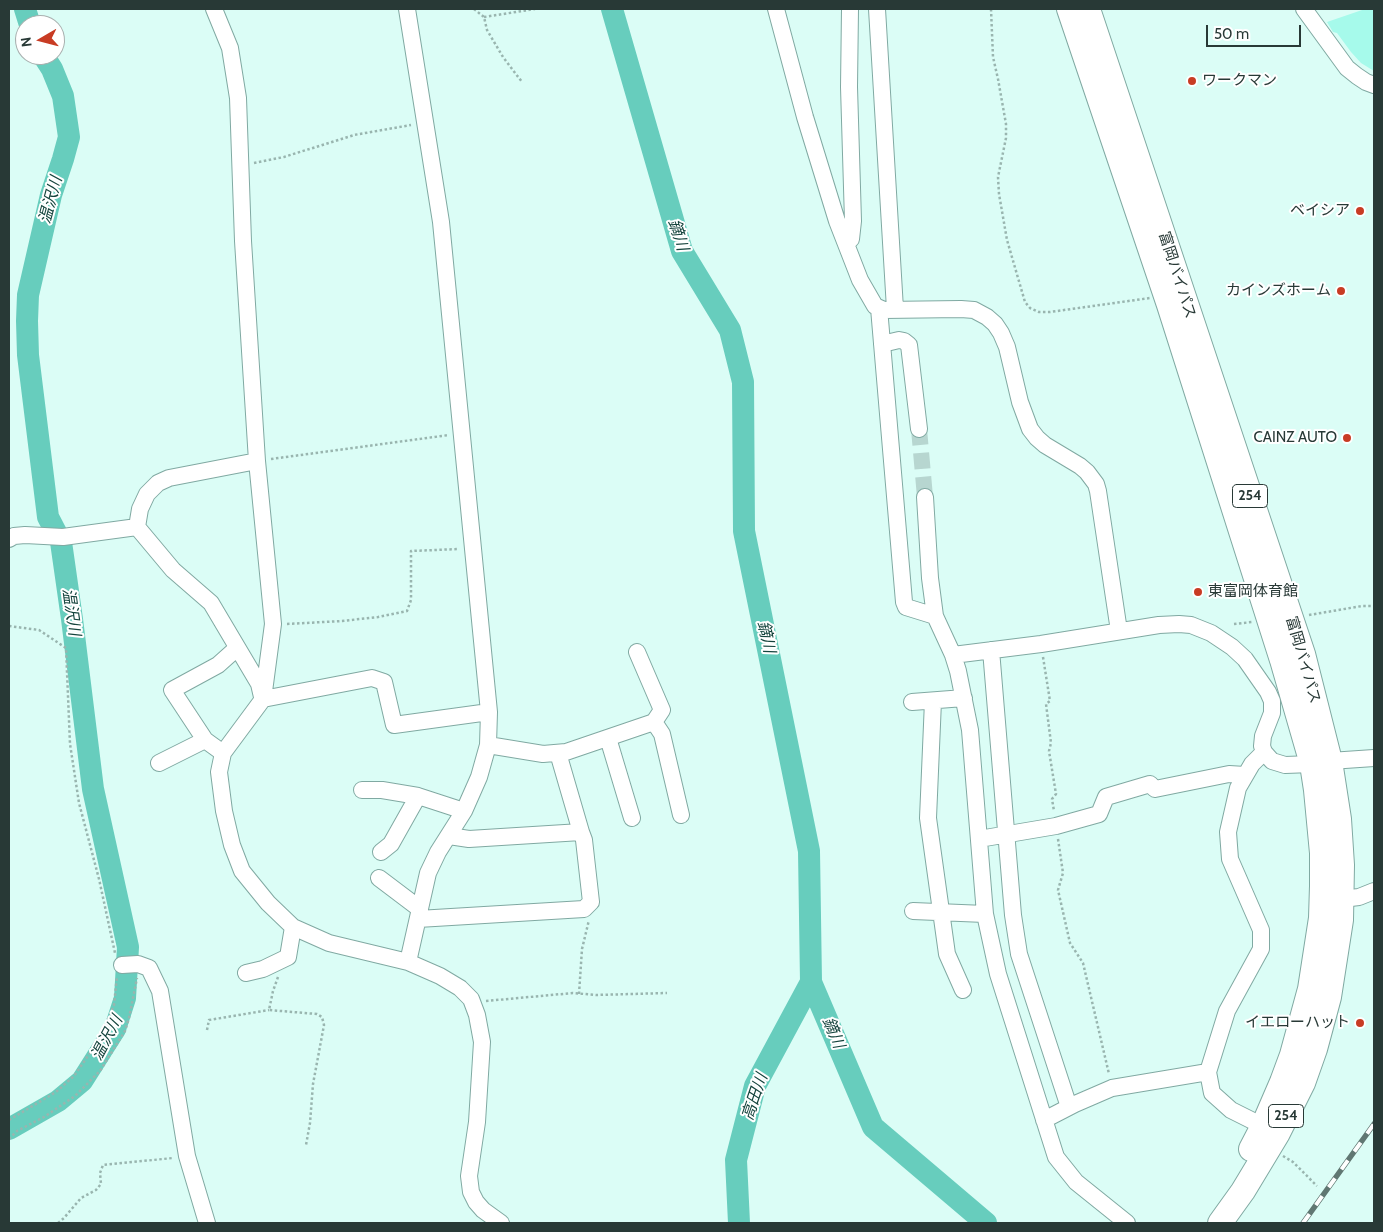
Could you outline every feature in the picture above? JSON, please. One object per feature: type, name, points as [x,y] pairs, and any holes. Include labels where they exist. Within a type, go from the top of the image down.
[{"type":"highway","name":"富岡バイパス","points":[[1078,9],[1165,293],[1282,660],[1321,762],[1339,819],[1342,898],[1338,944],[1323,1022],[1303,1083],[1270,1136],[1243,1191],[1220,1223]]},
{"type":"highway","name":"富岡バイパス","points":[[1078,9],[1303,654],[1321,762],[1317,792],[1322,853],[1321,918],[1310,990],[1292,1055],[1282,1082],[1270,1136],[1253,1146],[1203,1223]]},
{"type":"street","points":[[214,9],[230,48],[238,98],[243,241],[257,461],[273,624],[263,699],[223,753],[219,772],[224,811],[232,845],[242,871],[268,903],[293,927],[329,943],[408,962],[440,976],[460,988],[471,999],[477,1015],[482,1042],[477,1122],[469,1176],[471,1192],[483,1210],[501,1223]]},
{"type":"street","points":[[406,9],[441,222],[489,712],[488,744],[479,777],[464,811],[438,852],[428,873],[408,962]]},
{"type":"street","points":[[776,9],[808,126],[837,221],[860,280],[875,306],[887,308],[974,310],[995,324],[1001,333],[1006,347],[1020,402],[1030,430],[1045,445],[1080,466],[1096,484],[1119,631]]},
{"type":"street","points":[[846,244],[851,239],[853,221],[849,87],[850,9]]},
{"type":"street","points":[[877,9],[887,308],[882,344],[904,602],[906,607],[935,616]]},
{"type":"street","points":[[1304,9],[1347,68],[1361,79],[1374,85]]},
{"type":"street","points":[[882,344],[899,340],[909,345],[919,429]]},
{"type":"street","points":[[257,461],[169,478],[158,483],[147,494],[140,509],[137,527],[173,570],[211,603],[258,684],[263,699]]},
{"type":"street","points":[[925,497],[930,578],[935,616],[954,655],[970,730],[985,914],[998,974],[1056,1157],[1076,1182],[1128,1223]]},
{"type":"street","points":[[9,539],[14,536],[25,535],[63,537],[137,527]]},
{"type":"street","points":[[954,655],[1041,644],[1159,625],[1191,625],[1212,633],[1232,647],[1245,659],[1260,680],[1272,701],[1272,713],[1262,741],[1264,752],[1272,761],[1281,765],[1374,758]]},
{"type":"street","points":[[223,753],[205,740],[172,690],[218,665],[237,648]]},
{"type":"street","points":[[991,650],[1012,915],[1019,954],[1069,1107]]},
{"type":"street","points":[[488,744],[543,754],[566,752],[654,722],[662,710],[637,652]]},
{"type":"street","points":[[263,699],[372,678],[384,682],[394,725],[489,712]]},
{"type":"street","points":[[912,702],[964,698]]},
{"type":"street","points":[[933,701],[928,818],[947,954],[963,990]]},
{"type":"street","points":[[654,722],[662,734],[681,815]]},
{"type":"street","points":[[608,738],[632,818]]},
{"type":"street","points":[[159,763],[205,740]]},
{"type":"street","points":[[1264,752],[1252,764],[1238,788],[1228,832],[1230,859],[1261,930],[1261,949],[1227,1011],[1208,1072],[1212,1093],[1231,1110],[1270,1136]]},
{"type":"street","points":[[379,878],[419,914],[584,909],[591,902],[584,840],[580,832],[558,753]]},
{"type":"street","points":[[979,839],[1056,826],[1099,814],[1106,797],[1150,784],[1156,789],[1229,774],[1245,775]]},
{"type":"street","points":[[362,790],[382,790],[418,796],[464,811]]},
{"type":"street","points":[[381,852],[391,844],[418,796]]},
{"type":"street","points":[[449,836],[469,839],[580,832]]},
{"type":"street","points":[[1342,898],[1359,897],[1374,891]]},
{"type":"street","points":[[913,911],[985,914]]},
{"type":"street","points":[[246,973],[263,969],[288,957],[293,927]]},
{"type":"street","points":[[126,964],[149,968],[160,991],[187,1156],[207,1223]]},
{"type":"street","points":[[1044,1120],[1112,1088],[1208,1072]]},
{"type":"path","points":[[474,9],[484,18],[487,30],[503,57],[522,82]]},
{"type":"path","points":[[484,18],[535,9]]},
{"type":"path","points":[[991,9],[993,57],[1006,124],[1006,138],[998,177],[999,194],[1006,240],[1025,302],[1030,308],[1039,312],[1050,312],[1146,299],[1165,293]]},
{"type":"path","points":[[241,166],[284,156],[354,134],[425,122]]},
{"type":"path","points":[[257,461],[462,433]]},
{"type":"path","points":[[273,624],[342,621],[407,612],[411,600],[411,552],[473,549]]},
{"type":"path","points":[[1308,615],[1362,606],[1374,606]]},
{"type":"path","points":[[1234,624],[1254,622]]},
{"type":"path","points":[[9,626],[40,630],[66,648],[70,744],[78,795],[99,880],[126,964],[137,977],[125,1032],[100,1070],[75,1096],[17,1131],[9,1140]]},
{"type":"path","points":[[1041,644],[1050,701],[1046,704],[1051,744],[1049,751],[1056,794],[1052,799],[1063,873],[1058,890],[1070,943],[1083,963],[1112,1088]]},
{"type":"path","points":[[579,994],[582,949],[590,917],[591,902]]},
{"type":"path","points":[[269,1010],[279,974],[288,964],[288,957]]},
{"type":"path","points":[[9,1120],[64,1086],[74,1076],[99,1040],[114,1005],[118,980],[126,964]]},
{"type":"path","points":[[472,1002],[573,993],[596,995],[667,993]]},
{"type":"path","points":[[206,1030],[209,1020],[269,1010],[317,1014],[322,1017],[324,1025],[313,1084],[306,1145]]},
{"type":"path","points":[[1270,1136],[1317,1186]]},
{"type":"path","points":[[58,1223],[81,1198],[96,1190],[101,1184],[100,1173],[103,1164],[187,1156]]},
{"type":"green space","points":[[1365,9],[1374,9],[1374,71],[1361,63],[1337,33],[1333,32],[1327,22]]},
{"type":"waterway","name":"温沢川","points":[[25,9],[27,15]]},
{"type":"waterway","name":"鏑川","points":[[612,9],[682,251],[730,330],[743,382],[744,531],[809,851],[811,982],[873,1127],[986,1223]]},
{"type":"waterway","name":"温沢川","points":[[9,1129],[58,1101],[82,1081],[115,1029],[125,998],[128,947],[93,789],[61,542],[48,517],[28,355],[28,295],[51,195],[69,137],[63,96],[49,65]]},
{"type":"waterway","name":"高田川","points":[[739,1223],[736,1160],[755,1086],[811,982]]},
{"type":"tunnel","points":[[919,429],[925,497]]},
{"type":"railway","points":[[1303,1223],[1374,1124]]},
{"type":"place","name":"ワークマン","points":[[1192,81]]},
{"type":"place","name":"ベイシア","points":[[1360,211]]},
{"type":"place","name":"カインズホーム","points":[[1341,291]]},
{"type":"place","name":"CAINZ AUTO","points":[[1347,438]]},
{"type":"place","name":"東富岡体育館","points":[[1198,592]]},
{"type":"place","name":"イエローハット","points":[[1360,1023]]}]
